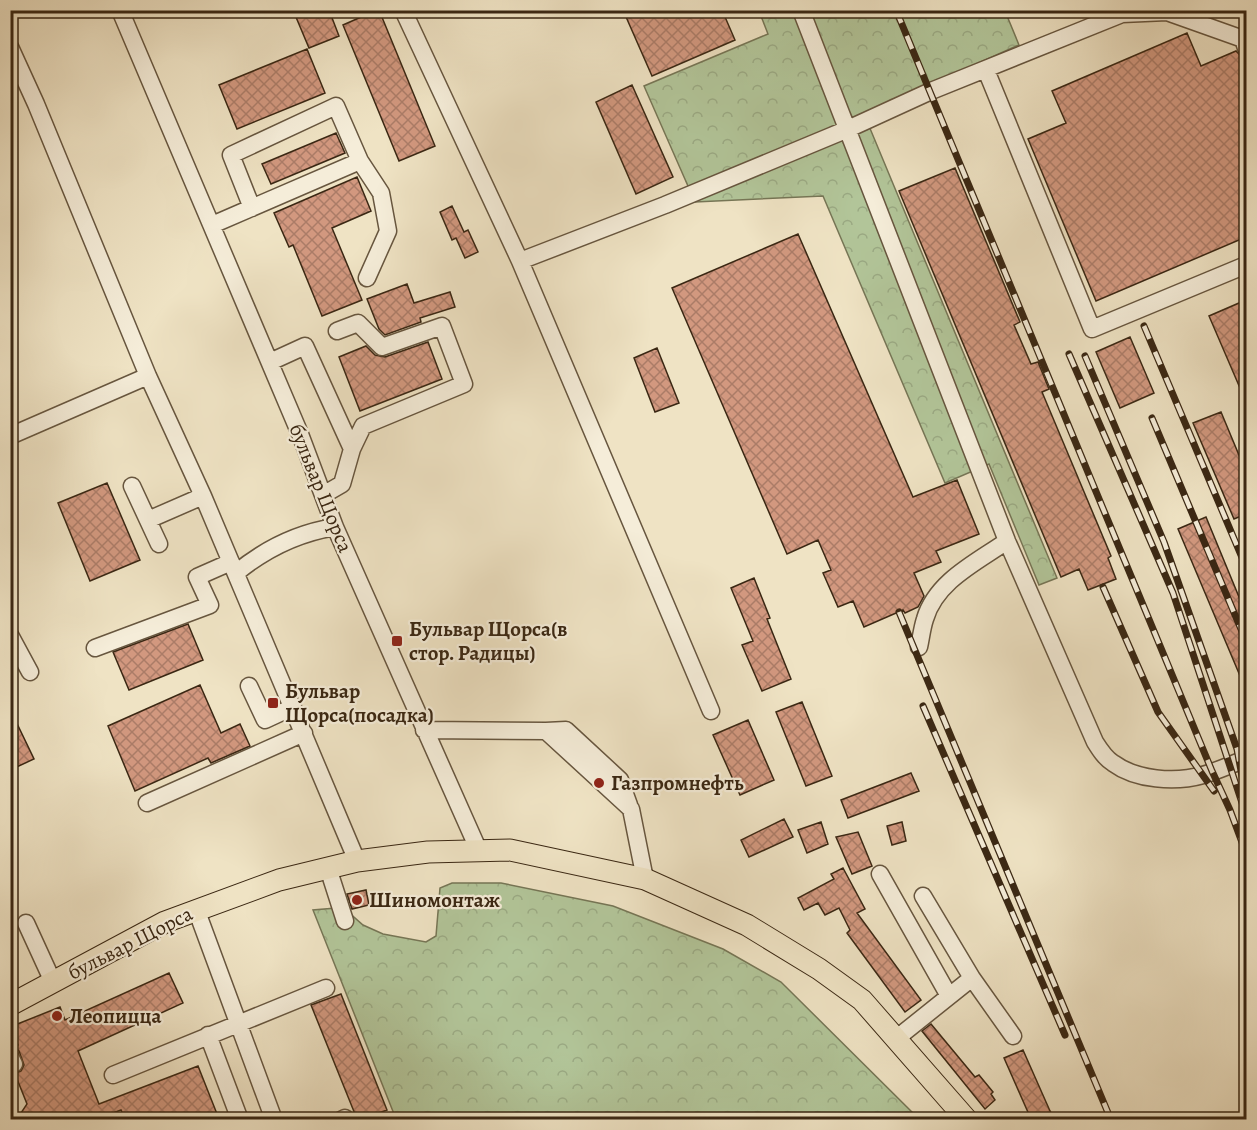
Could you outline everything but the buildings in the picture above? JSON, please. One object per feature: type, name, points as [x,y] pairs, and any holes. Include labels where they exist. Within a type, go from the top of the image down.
[{"type":"main road","points":[[478,851],[510,850],[645,879],[747,925],[819,969],[862,1000],[967,1119]]},
{"type":"main road","name":"бульвар Щорса","points":[[10,1005],[165,922],[279,880],[357,861],[428,852],[478,851]]},
{"type":"street","name":"бульвар Щорса","points":[[120,10],[270,362],[335,527],[478,851]]},
{"type":"street","points":[[403,10],[520,261],[711,711]]},
{"type":"street","points":[[801,10],[1007,541],[1095,742],[1111,763],[1137,775],[1181,778],[1204,775],[1246,759]]},
{"type":"street","points":[[520,261],[665,205],[848,129],[931,91],[1122,14],[1168,11],[1242,39],[1246,48]]},
{"type":"street","points":[[10,47],[357,861]]},
{"type":"street","points":[[986,70],[1092,329],[1246,265]]},
{"type":"street","points":[[252,208],[231,155],[336,106],[360,161],[381,193],[388,231],[367,278]]},
{"type":"street","points":[[212,225],[360,161]]},
{"type":"street","points":[[323,495],[342,484],[352,449],[363,426],[464,384],[442,326],[382,347],[358,323],[337,331]]},
{"type":"street","points":[[270,362],[305,346],[352,449]]},
{"type":"street","points":[[10,436],[148,375]]},
{"type":"street","points":[[132,486],[159,544]]},
{"type":"street","points":[[148,520],[203,496]]},
{"type":"street","points":[[95,648],[210,605],[197,577],[233,567],[309,531],[335,527]]},
{"type":"street","points":[[919,647],[925,617],[938,595],[956,575],[1007,541]]},
{"type":"street","points":[[10,634],[30,672]]},
{"type":"street","points":[[249,686],[265,720],[293,707]]},
{"type":"street","points":[[424,730],[546,731],[631,809],[645,879]]},
{"type":"street","points":[[147,803],[304,733]]},
{"type":"street","points":[[328,868],[345,921]]},
{"type":"street","points":[[880,874],[949,996]]},
{"type":"street","points":[[923,897],[972,978],[1013,1036]]},
{"type":"street","points":[[196,909],[274,1119]]},
{"type":"street","points":[[26,923],[52,982]]},
{"type":"street","points":[[897,1038],[972,978]]},
{"type":"street","points":[[113,1075],[326,988]]},
{"type":"street","points":[[208,1035],[240,1119]]},
{"type":"street","points":[[10,1056],[14,1064],[10,1065]]},
{"type":"green space","points":[[759,11],[1005,11],[1019,45],[864,114],[1057,578],[1039,585],[989,464],[945,483],[823,196],[695,202],[644,86],[768,34]]},
{"type":"green space","points":[[452,883],[501,883],[613,906],[723,949],[781,982],[919,1119],[396,1119],[313,910],[336,908],[347,911],[363,925],[383,934],[426,942],[436,936],[440,888]]},
{"type":"railway","points":[[896,10],[1246,853]]},
{"type":"railway","points":[[1144,326],[1246,567]]},
{"type":"railway","points":[[1069,354],[1173,593],[1246,815]]},
{"type":"railway","points":[[1085,356],[1164,542],[1237,749],[1242,776]]},
{"type":"railway","points":[[1152,418],[1246,641]]},
{"type":"railway","points":[[1103,587],[1158,712],[1214,791]]},
{"type":"railway","points":[[899,612],[1111,1120]]},
{"type":"railway","points":[[923,706],[1065,1035]]},
{"type":"place","name":"Бульвар Щорса(в стор. Радицы)","points":[[397,641]]},
{"type":"place","name":"Бульвар Щорса(посадка)","points":[[273,703]]},
{"type":"place","name":"Газпромнефть","points":[[599,783]]},
{"type":"place","name":"Шиномонтаж","points":[[357,900]]},
{"type":"place","name":"Леопицца","points":[[57,1016]]}]
